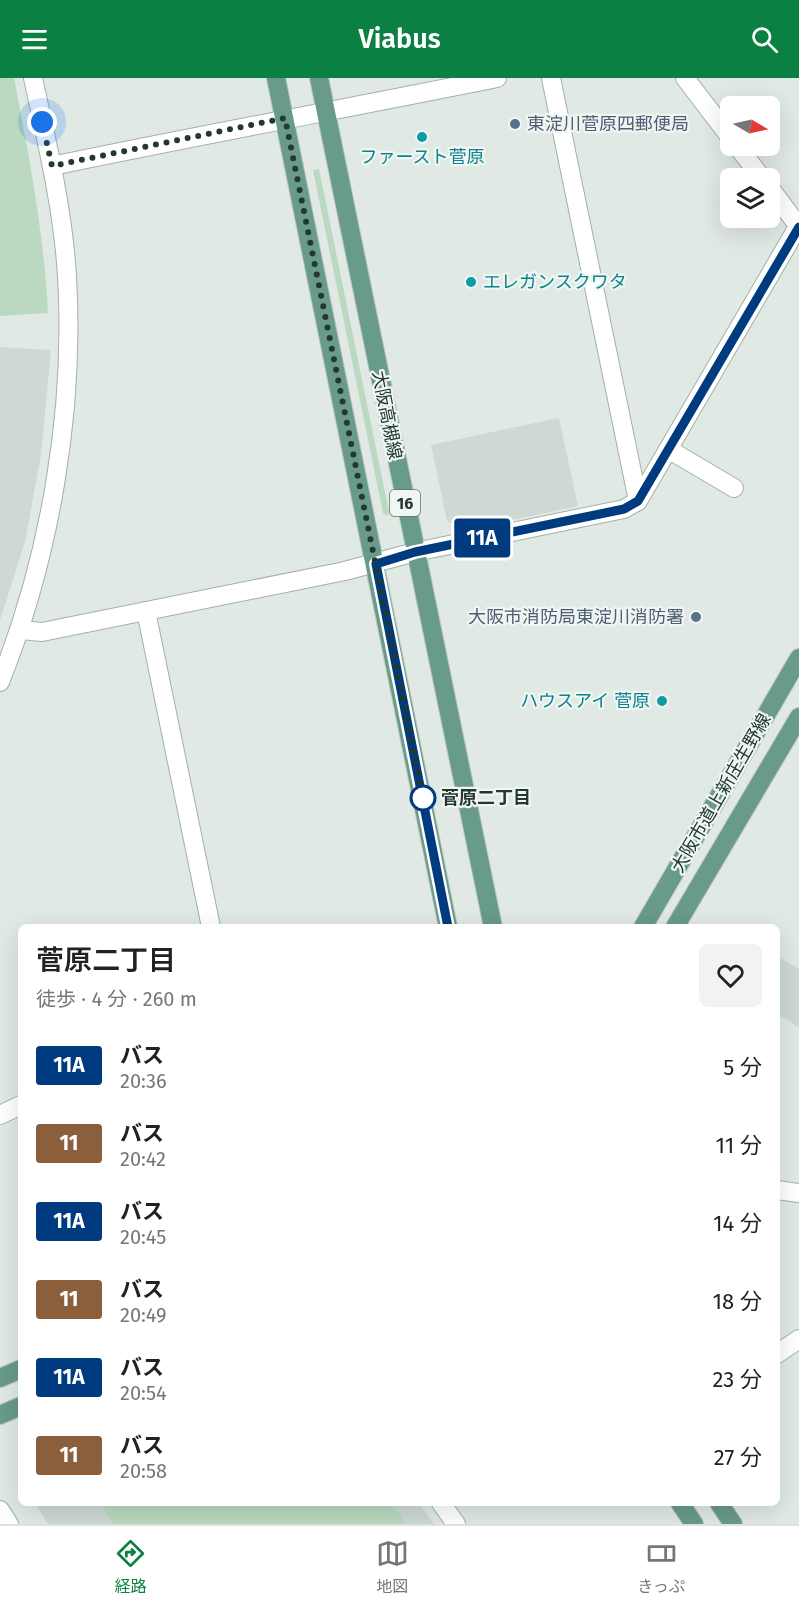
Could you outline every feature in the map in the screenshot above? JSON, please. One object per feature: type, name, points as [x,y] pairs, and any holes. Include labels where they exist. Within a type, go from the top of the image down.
[{"type":"main road","name":"16","points":[[276,78],[447,924]]},
{"type":"main road","name":"大阪高槻線","points":[[319,78],[492,924]]},
{"type":"main road","name":"大阪市道上新庄生野線","points":[[645,924],[799,658]]},
{"type":"main road","name":"大阪市道上新庄生野線","points":[[677,924],[799,717]]},
{"type":"main road","points":[[0,1378],[18,1370]]},
{"type":"main road","points":[[0,1415],[18,1407]]},
{"type":"main road","points":[[682,1506],[694,1524]]},
{"type":"main road","points":[[721,1506],[733,1524]]},
{"type":"street","points":[[0,682],[21,630],[52,504],[67,375],[67,275],[52,166],[33,78]]},
{"type":"street","points":[[52,166],[285,118],[497,78]]},
{"type":"street","points":[[551,78],[638,501]]},
{"type":"street","points":[[686,78],[720,124]]},
{"type":"street","points":[[745,156],[754,168]]},
{"type":"street","points":[[21,630],[42,632],[376,564],[415,552],[624,509],[638,501],[799,226],[780,201]]},
{"type":"street","points":[[668,449],[735,488]]},
{"type":"street","points":[[146,611],[210,924]]},
{"type":"street","points":[[0,1115],[18,1107]]},
{"type":"street","points":[[780,1190],[799,1193]]},
{"type":"street","points":[[780,1352],[799,1339]]},
{"type":"street","points":[[443,1506],[456,1524]]},
{"type":"street","points":[[0,1510],[9,1524]]},
{"type":"shaded area","points":[[0,347],[51,350],[41,455],[25,542],[0,620]]},
{"type":"shaded area","points":[[559,418],[578,506],[461,531],[447,521],[431,445]]},
{"type":"shaded area","points":[[780,958],[799,969],[799,1027],[780,1016]]},
{"type":"shaded area","points":[[37,1506],[421,1506],[434,1524],[48,1524]]},
{"type":"green space","points":[[0,78],[14,78],[39,224],[48,313],[0,316]]},
{"type":"green space","points":[[319,169],[389,512],[387,516],[383,513],[313,170]]},
{"type":"green space","points":[[103,1506],[394,1506],[406,1524],[113,1524]]},
{"type":"bus line","name":"11A","points":[[447,924],[376,564],[415,552],[624,509],[638,501],[788,242],[799,227]]},
{"type":"place","name":"東淀川菅原四郵便局","points":[[515,124]]},
{"type":"place","name":"ファースト菅原","points":[[422,137]]},
{"type":"place","name":"エレガンスクワタ","points":[[471,282]]},
{"type":"place","name":"大阪市消防局東淀川消防署","points":[[696,617]]},
{"type":"place","name":"ハウスアイ 菅原","points":[[662,701]]},
{"type":"place","name":"菅原二丁目","points":[[423,798]]},
{"type":"route","points":[[42,122],[52,166],[285,118],[423,798]]}]
